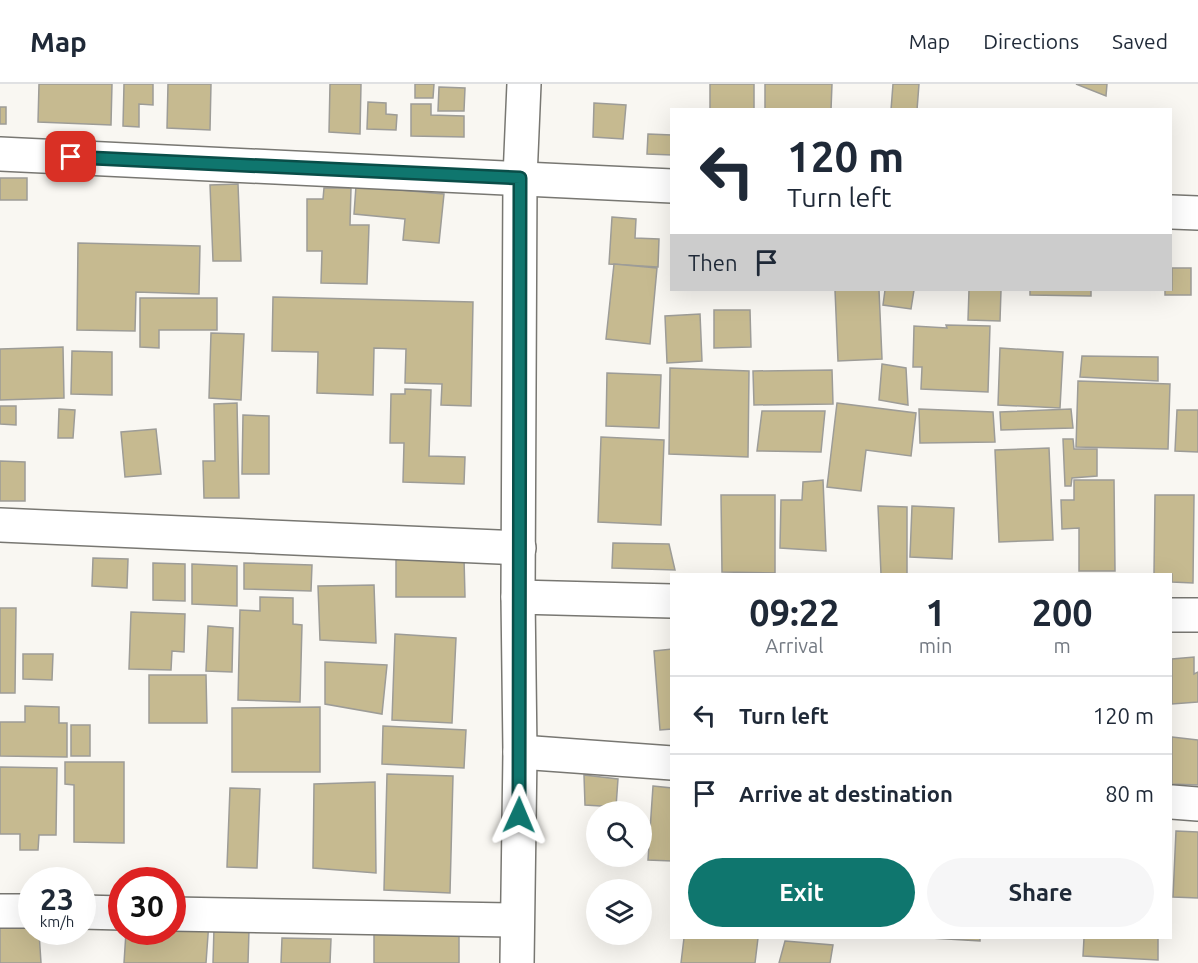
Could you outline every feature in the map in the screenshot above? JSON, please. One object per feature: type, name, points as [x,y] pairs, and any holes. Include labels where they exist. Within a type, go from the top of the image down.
[{"type":"street","points":[[517,963],[520,178],[524,84]]},
{"type":"street","points":[[0,154],[670,186]]},
{"type":"street","points":[[1172,212],[1198,213],[1198,197]]},
{"type":"street","points":[[0,525],[519,548]]},
{"type":"street","points":[[518,597],[670,602]]},
{"type":"street","points":[[1172,615],[1198,615]]},
{"type":"street","points":[[519,752],[670,763]]},
{"type":"street","points":[[1172,802],[1198,804]]},
{"type":"street","points":[[0,911],[18,911]]},
{"type":"street","points":[[186,914],[517,920]]},
{"type":"building","points":[[39,84],[112,84],[111,125],[38,122]]},
{"type":"building","points":[[124,84],[153,84],[153,105],[139,104],[139,127],[123,126]]},
{"type":"building","points":[[168,84],[211,84],[210,130],[167,128]]},
{"type":"building","points":[[330,84],[361,84],[360,134],[329,132]]},
{"type":"building","points":[[415,84],[434,84],[433,98],[415,98]]},
{"type":"building","points":[[710,84],[754,84],[754,108],[710,108]]},
{"type":"building","points":[[765,84],[832,84],[831,108],[765,108]]},
{"type":"building","points":[[893,84],[919,84],[917,108],[891,108]]},
{"type":"building","points":[[1076,84],[1107,84],[1106,96]]},
{"type":"building","points":[[439,87],[465,88],[464,111],[438,111]]},
{"type":"building","points":[[368,102],[386,103],[386,114],[397,115],[396,130],[367,129]]},
{"type":"building","points":[[594,103],[626,105],[623,139],[593,137]]},
{"type":"building","points":[[411,104],[431,104],[431,115],[464,116],[464,137],[411,136]]},
{"type":"building","points":[[0,107],[6,107],[6,124],[0,124]]},
{"type":"building","points":[[648,134],[670,135],[670,155],[647,154]]},
{"type":"building","points":[[0,178],[27,178],[27,200],[0,200]]},
{"type":"building","points":[[238,184],[241,261],[213,261],[210,185]]},
{"type":"building","points":[[356,186],[444,194],[439,243],[403,240],[405,219],[354,214]]},
{"type":"building","points":[[324,188],[351,188],[350,225],[369,225],[367,284],[321,283],[322,251],[307,251],[307,199],[323,199]]},
{"type":"building","points":[[612,217],[636,219],[635,238],[659,239],[658,267],[609,264]]},
{"type":"building","points":[[78,243],[200,246],[199,294],[136,292],[135,331],[77,330]]},
{"type":"building","points":[[614,264],[657,268],[650,344],[606,339]]},
{"type":"building","points":[[1172,268],[1191,268],[1191,295],[1165,295],[1165,291],[1172,290]]},
{"type":"building","points":[[835,291],[879,291],[882,359],[838,361]]},
{"type":"building","points":[[885,291],[914,291],[911,309],[883,305]]},
{"type":"building","points":[[969,291],[1001,291],[1000,321],[968,320]]},
{"type":"building","points":[[1030,291],[1091,291],[1091,296],[1030,295]]},
{"type":"building","points":[[273,297],[473,302],[471,406],[441,405],[442,384],[405,383],[406,349],[374,348],[373,395],[317,393],[318,352],[272,351]]},
{"type":"building","points":[[140,298],[217,298],[217,330],[159,330],[159,348],[140,347]]},
{"type":"building","points":[[714,310],[750,310],[751,347],[714,348]]},
{"type":"building","points":[[700,314],[702,361],[667,363],[665,316]]},
{"type":"building","points":[[946,325],[990,326],[988,392],[921,389],[922,367],[913,367],[914,326],[947,328]]},
{"type":"building","points":[[211,333],[244,334],[241,400],[209,398]]},
{"type":"building","points":[[63,347],[64,398],[0,400],[0,349]]},
{"type":"building","points":[[1000,348],[1063,352],[1060,408],[998,405]]},
{"type":"building","points":[[72,351],[112,352],[112,395],[71,394]]},
{"type":"building","points":[[1082,356],[1158,357],[1158,381],[1080,377]]},
{"type":"building","points":[[882,364],[906,368],[908,405],[879,400]]},
{"type":"building","points":[[670,368],[749,371],[748,457],[669,454]]},
{"type":"building","points":[[832,370],[833,404],[754,405],[753,371]]},
{"type":"building","points":[[607,373],[661,375],[659,428],[606,426]]},
{"type":"building","points":[[1078,381],[1170,384],[1168,449],[1076,447]]},
{"type":"building","points":[[405,389],[431,390],[429,456],[465,457],[464,484],[403,482],[404,443],[390,443],[391,394],[405,394]]},
{"type":"building","points":[[237,403],[239,498],[204,498],[203,461],[215,461],[214,404]]},
{"type":"building","points":[[837,403],[916,413],[911,456],[866,450],[861,491],[827,487]]},
{"type":"building","points":[[0,406],[16,406],[16,425],[0,424]]},
{"type":"building","points":[[59,409],[75,410],[73,438],[58,438]]},
{"type":"building","points":[[919,409],[993,412],[995,442],[920,443]]},
{"type":"building","points":[[1071,409],[1073,428],[1001,430],[1000,412]]},
{"type":"building","points":[[1177,410],[1198,410],[1198,452],[1175,451]]},
{"type":"building","points":[[762,411],[825,411],[821,452],[757,451]]},
{"type":"building","points":[[243,415],[269,416],[269,474],[242,474]]},
{"type":"building","points":[[156,429],[161,474],[125,477],[121,432]]},
{"type":"building","points":[[601,437],[664,440],[661,525],[598,522]]},
{"type":"building","points":[[1063,439],[1073,439],[1074,449],[1097,449],[1097,476],[1072,478],[1071,486],[1065,486]]},
{"type":"building","points":[[1049,448],[1053,540],[999,542],[995,450]]},
{"type":"building","points":[[0,461],[25,462],[25,501],[0,501]]},
{"type":"building","points":[[823,480],[826,551],[780,548],[781,500],[802,500],[803,482]]},
{"type":"building","points":[[1074,480],[1114,480],[1115,571],[1079,571],[1079,528],[1062,529],[1061,500],[1074,500]]},
{"type":"building","points":[[721,495],[775,495],[775,573],[722,572]]},
{"type":"building","points":[[1155,495],[1194,495],[1193,583],[1172,582],[1172,573],[1154,573]]},
{"type":"building","points":[[878,506],[907,507],[907,573],[881,573]]},
{"type":"building","points":[[912,506],[954,508],[952,559],[910,557]]},
{"type":"building","points":[[613,543],[669,544],[675,570],[612,568]]},
{"type":"building","points":[[93,558],[128,559],[127,588],[92,586]]},
{"type":"building","points":[[396,558],[464,558],[465,597],[396,597]]},
{"type":"building","points":[[153,563],[185,564],[185,601],[153,600]]},
{"type":"building","points":[[244,563],[312,565],[311,591],[244,589]]},
{"type":"building","points":[[192,564],[237,566],[237,606],[192,604]]},
{"type":"building","points":[[374,585],[376,643],[320,640],[318,586]]},
{"type":"building","points":[[260,597],[293,598],[293,624],[302,625],[300,702],[238,700],[240,610],[260,611]]},
{"type":"building","points":[[0,608],[16,608],[15,693],[0,693]]},
{"type":"building","points":[[131,612],[185,614],[184,652],[172,651],[171,670],[129,669]]},
{"type":"building","points":[[208,626],[233,628],[232,672],[206,671]]},
{"type":"building","points":[[395,634],[456,638],[452,723],[392,720]]},
{"type":"building","points":[[670,649],[670,729],[660,730],[654,651]]},
{"type":"building","points":[[23,654],[53,654],[52,680],[23,679]]},
{"type":"building","points":[[1194,657],[1194,674],[1198,672],[1198,702],[1172,704],[1172,659]]},
{"type":"building","points":[[325,662],[387,665],[382,714],[325,704]]},
{"type":"building","points":[[149,675],[206,675],[207,723],[149,723]]},
{"type":"building","points":[[25,706],[59,707],[59,723],[67,723],[67,757],[0,756],[0,722],[25,722]]},
{"type":"building","points":[[320,707],[320,772],[232,772],[232,708]]},
{"type":"building","points":[[71,725],[90,725],[90,756],[71,756]]},
{"type":"building","points":[[383,726],[466,730],[464,768],[382,764]]},
{"type":"building","points":[[1172,737],[1198,740],[1198,785],[1172,784]]},
{"type":"building","points":[[65,762],[124,762],[124,843],[74,842],[74,785],[65,784]]},
{"type":"building","points":[[0,767],[57,768],[56,835],[39,835],[38,850],[20,850],[20,834],[0,834]]},
{"type":"building","points":[[387,774],[453,776],[450,893],[384,890]]},
{"type":"building","points":[[584,775],[618,779],[616,801],[586,801],[585,805]]},
{"type":"building","points":[[375,782],[376,873],[313,868],[314,784]]},
{"type":"building","points":[[653,786],[670,788],[670,861],[652,860]]},
{"type":"building","points":[[230,788],[260,789],[257,868],[227,867]]},
{"type":"building","points":[[1176,831],[1198,832],[1198,898],[1173,897]]},
{"type":"building","points":[[186,920],[209,921],[206,963],[124,963],[125,945],[186,945]]},
{"type":"building","points":[[18,927],[18,945],[40,945],[41,963],[0,963],[0,928]]},
{"type":"building","points":[[214,928],[249,930],[248,963],[213,963]]},
{"type":"building","points":[[374,931],[459,931],[459,963],[374,963]]},
{"type":"building","points":[[282,938],[331,939],[330,963],[281,963]]},
{"type":"building","points":[[684,939],[758,939],[755,963],[681,963]]},
{"type":"building","points":[[947,939],[980,939],[980,941]]},
{"type":"building","points":[[1084,939],[1158,939],[1158,960],[1083,956]]},
{"type":"building","points":[[785,941],[833,945],[830,963],[779,963]]},
{"type":"route","points":[[71,157],[520,178],[519,815]]}]
